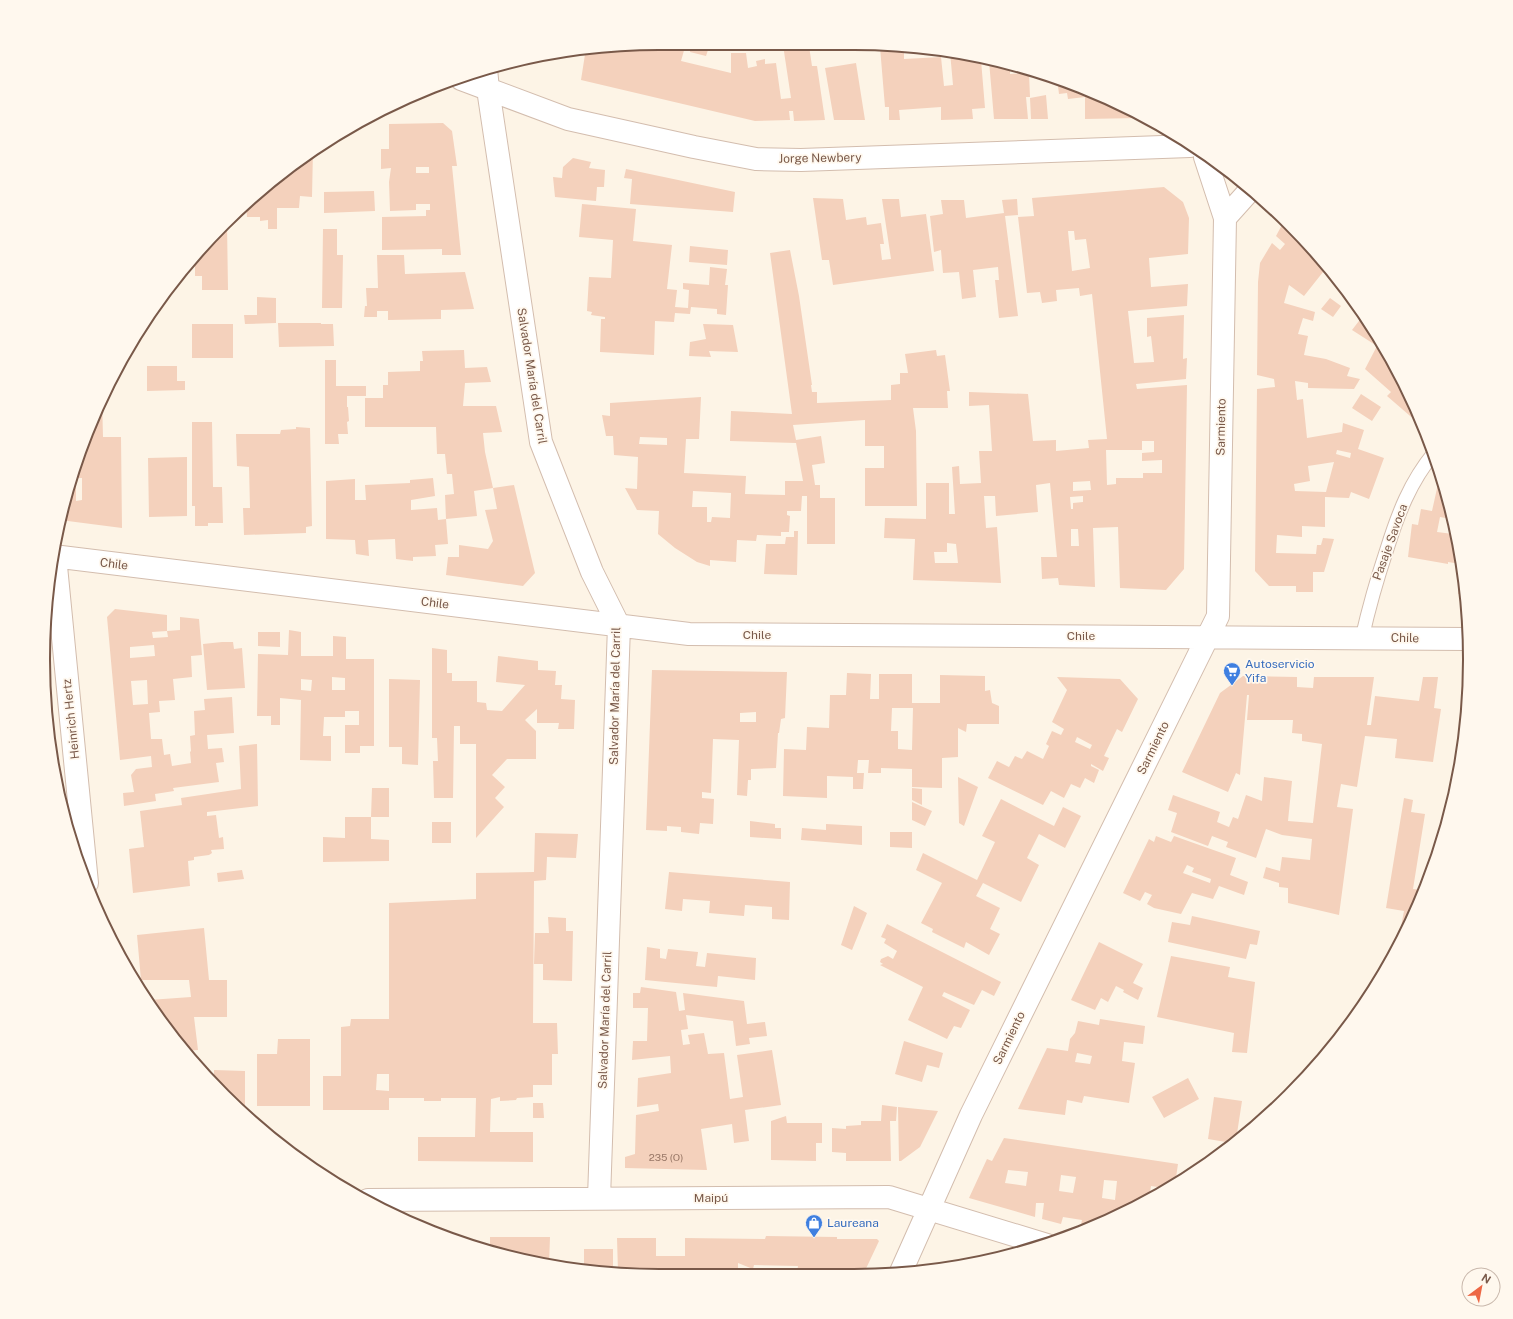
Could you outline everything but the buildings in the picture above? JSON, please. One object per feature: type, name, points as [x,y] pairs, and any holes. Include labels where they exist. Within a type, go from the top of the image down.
[{"type":"street","name":"Jorge Newbery","points":[[474,79],[487,79],[568,120],[756,159],[809,159],[1181,146]]},
{"type":"street","name":"Salvador María del Carril","points":[[487,79],[541,442],[592,572],[619,626],[599,1198]]},
{"type":"street","name":"Sarmiento","points":[[903,1267],[971,1115],[1218,616],[1224,218],[1207,163]]},
{"type":"street","points":[[1224,218],[1246,194]]},
{"type":"street","name":"Chile","points":[[59,557],[689,634],[1208,636],[1462,639]]},
{"type":"street","name":"Heinrich Hertz","points":[[56,575],[85,863]]},
{"type":"street","name":"Maipú","points":[[379,1200],[889,1197],[1035,1241]]},
{"type":"lane","name":"Pasaje Savoca","points":[[1362,638],[1372,595],[1399,514],[1413,482],[1429,459]]},
{"type":"place","name":"Autoservicio Yifa","points":[[1232,686]]},
{"type":"place","name":"Laureana","points":[[814,1238]]}]
